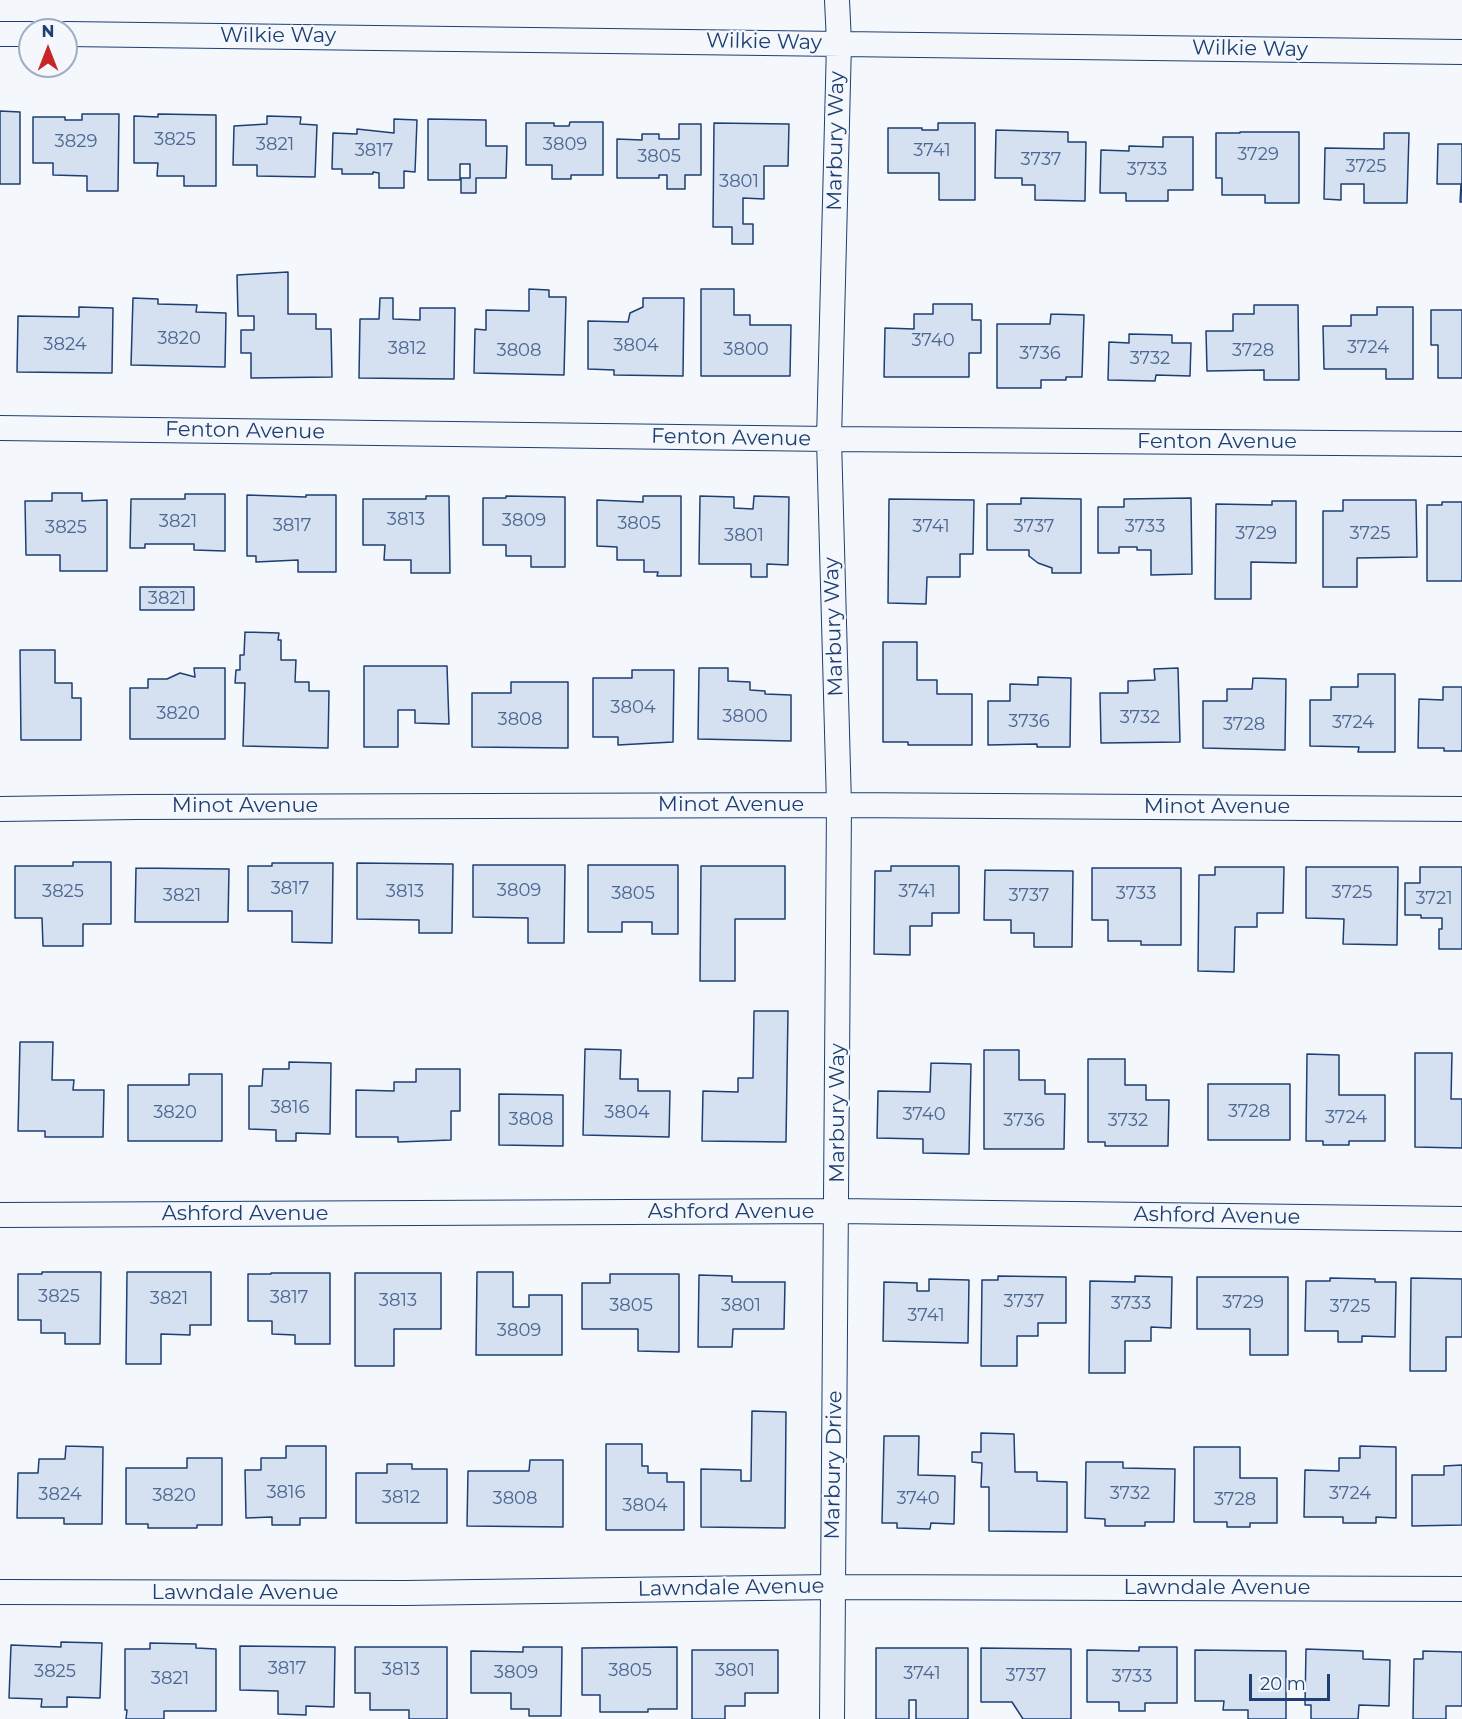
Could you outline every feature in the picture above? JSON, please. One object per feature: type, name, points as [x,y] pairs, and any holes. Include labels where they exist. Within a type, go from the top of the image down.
[{"type":"street","points":[[837,0],[839,43]]},
{"type":"street","points":[[0,34],[18,34]]},
{"type":"street","name":"Wilkie Way","points":[[78,34],[1462,52]]},
{"type":"street","name":"Marbury Way","points":[[837,1211],[839,805],[829,439],[839,43]]},
{"type":"street","name":"Fenton Avenue","points":[[0,428],[829,439],[1462,444]]},
{"type":"street","name":"Minot Avenue","points":[[0,809],[160,806],[839,805],[1462,809]]},
{"type":"street","name":"Ashford Avenue","points":[[0,1215],[837,1211],[1462,1219]]},
{"type":"street","name":"Marbury Drive","points":[[832,1719],[837,1211]]},
{"type":"street","name":"Lawndale Avenue","points":[[0,1592],[405,1593],[833,1587],[1462,1589]]},
{"type":"building","points":[[0,111],[20,112],[20,184],[0,184]]},
{"type":"building","points":[[82,114],[119,114],[118,191],[87,191],[87,176],[53,175],[53,163],[33,163],[33,117],[65,117],[65,120],[82,120]]},
{"type":"building","points":[[158,114],[216,115],[216,186],[184,186],[184,176],[157,176],[158,163],[134,163],[134,116],[158,117]]},
{"type":"building","points":[[267,116],[301,117],[300,124],[317,125],[315,177],[257,176],[257,165],[233,165],[234,126],[267,124]]},
{"type":"building","points":[[394,119],[417,120],[415,172],[404,171],[404,188],[379,188],[379,173],[342,174],[342,169],[332,169],[333,133],[357,134],[357,129],[394,133]]},
{"type":"building","points":[[428,119],[486,120],[486,146],[507,146],[506,178],[476,178],[476,193],[461,193],[461,178],[470,178],[470,164],[460,164],[460,180],[428,180]]},
{"type":"building","points":[[570,122],[603,122],[603,175],[571,175],[571,179],[552,179],[552,165],[526,165],[526,123],[554,123],[554,126],[569,126]]},
{"type":"building","points":[[714,123],[789,124],[788,166],[764,166],[764,199],[743,198],[743,224],[753,224],[753,244],[732,244],[732,227],[713,227]]},
{"type":"building","points":[[938,123],[975,123],[975,200],[939,200],[939,173],[888,173],[888,128],[938,130]]},
{"type":"building","points":[[679,124],[701,124],[701,175],[685,175],[685,189],[667,189],[667,175],[659,175],[659,178],[617,178],[617,139],[642,140],[642,134],[659,134],[659,139],[679,139]]},
{"type":"building","points":[[996,130],[1068,132],[1068,142],[1086,142],[1085,201],[1035,200],[1035,185],[1022,185],[1022,178],[995,178]]},
{"type":"building","points":[[1299,132],[1299,203],[1265,203],[1265,195],[1222,195],[1222,178],[1216,178],[1216,133]]},
{"type":"building","points":[[1384,133],[1409,133],[1407,203],[1364,203],[1364,184],[1341,184],[1341,200],[1324,199],[1325,148],[1384,149]]},
{"type":"building","points":[[1163,137],[1193,137],[1193,190],[1168,190],[1168,201],[1126,201],[1126,193],[1100,193],[1101,150],[1129,151],[1129,146],[1163,147]]},
{"type":"building","points":[[1438,144],[1462,144],[1462,202],[1460,202],[1461,184],[1437,184]]},
{"type":"building","points":[[288,272],[288,314],[316,314],[316,329],[331,329],[332,377],[251,378],[251,353],[241,353],[241,330],[254,330],[254,316],[238,316],[237,275]]},
{"type":"building","points":[[529,289],[549,290],[549,297],[566,297],[564,375],[474,373],[475,329],[486,330],[486,310],[529,311]]},
{"type":"building","points":[[701,289],[734,289],[734,315],[750,315],[750,325],[791,325],[790,376],[701,376]]},
{"type":"building","points":[[133,298],[158,299],[158,304],[197,305],[196,312],[226,313],[225,367],[131,365]]},
{"type":"building","points":[[380,298],[393,298],[393,319],[420,320],[420,308],[455,308],[454,379],[359,378],[360,319],[379,319]]},
{"type":"building","points":[[643,298],[684,298],[683,376],[614,375],[614,370],[588,369],[588,321],[628,322],[630,313],[643,307]]},
{"type":"building","points":[[933,304],[972,304],[972,320],[981,320],[981,353],[969,353],[969,377],[884,377],[885,328],[914,329],[914,314],[933,314]]},
{"type":"building","points":[[1254,305],[1298,305],[1299,380],[1264,380],[1264,370],[1207,371],[1206,331],[1233,331],[1233,314],[1254,314]]},
{"type":"building","points":[[79,307],[113,308],[112,373],[17,372],[18,316],[79,317]]},
{"type":"building","points":[[1377,307],[1413,307],[1413,379],[1386,379],[1386,369],[1324,369],[1323,326],[1351,326],[1351,315],[1377,315]]},
{"type":"building","points":[[1431,310],[1462,310],[1462,378],[1438,378],[1438,345],[1431,345]]},
{"type":"building","points":[[1051,314],[1084,315],[1082,377],[1066,377],[1066,380],[1041,380],[1041,388],[997,388],[997,324],[1050,324]]},
{"type":"building","points":[[1129,334],[1172,335],[1172,343],[1191,343],[1190,376],[1156,375],[1155,381],[1108,380],[1109,342],[1129,343]]},
{"type":"building","points":[[52,493],[82,493],[82,501],[107,500],[107,571],[60,571],[60,555],[26,555],[25,501],[52,501]]},
{"type":"building","points":[[185,494],[225,494],[225,551],[194,550],[194,544],[145,544],[145,548],[130,548],[131,499],[185,499]]},
{"type":"building","points":[[247,495],[306,497],[306,495],[336,495],[336,572],[298,572],[298,560],[256,562],[256,556],[247,556]]},
{"type":"building","points":[[426,496],[449,496],[450,573],[411,573],[411,560],[384,560],[385,545],[363,545],[363,499],[426,499]]},
{"type":"building","points":[[506,496],[565,497],[565,567],[531,567],[531,556],[506,556],[506,545],[483,545],[483,498],[506,498]]},
{"type":"building","points":[[643,496],[681,496],[681,576],[657,576],[658,572],[644,572],[644,560],[617,560],[617,547],[597,546],[597,500],[643,502]]},
{"type":"building","points":[[700,496],[734,497],[734,508],[753,509],[754,496],[789,497],[788,565],[767,564],[767,577],[751,577],[751,564],[699,564]]},
{"type":"building","points":[[1021,498],[1081,499],[1081,573],[1052,573],[1052,568],[1038,563],[1029,556],[1029,550],[987,550],[987,504],[1021,504]]},
{"type":"building","points":[[1191,498],[1192,574],[1151,575],[1151,550],[1119,547],[1119,553],[1098,553],[1098,507],[1124,507],[1124,499]]},
{"type":"building","points":[[889,499],[974,500],[973,554],[960,554],[960,577],[927,577],[926,604],[888,603]]},
{"type":"building","points":[[1343,500],[1416,500],[1417,557],[1357,558],[1357,587],[1323,587],[1323,511],[1343,511]]},
{"type":"building","points":[[1272,501],[1296,501],[1296,563],[1251,562],[1251,599],[1215,599],[1216,504],[1272,505]]},
{"type":"building","points":[[1442,502],[1462,502],[1462,581],[1427,581],[1427,505],[1442,505]]},
{"type":"building","points":[[140,587],[194,587],[194,610],[140,610]]},
{"type":"building","points":[[245,632],[279,633],[281,660],[296,660],[295,682],[309,682],[309,691],[329,691],[328,748],[243,746],[245,683],[235,683],[236,670],[240,670],[240,655],[244,655]]},
{"type":"building","points":[[883,642],[917,642],[917,680],[937,680],[937,694],[972,694],[972,745],[908,745],[908,742],[883,742]]},
{"type":"building","points":[[20,650],[55,650],[55,683],[72,683],[72,698],[81,698],[81,740],[21,740]]},
{"type":"building","points":[[364,666],[447,666],[449,724],[415,723],[415,710],[398,710],[398,747],[364,747]]},
{"type":"building","points":[[194,668],[225,668],[225,739],[130,739],[130,688],[148,688],[148,679],[167,679],[180,673],[195,677]]},
{"type":"building","points":[[699,668],[728,668],[728,681],[750,682],[750,690],[765,691],[765,694],[791,695],[791,741],[698,739]]},
{"type":"building","points":[[1178,668],[1180,742],[1101,743],[1100,693],[1128,693],[1128,681],[1155,680],[1154,669]]},
{"type":"building","points":[[632,670],[674,670],[673,742],[618,745],[618,737],[593,737],[593,678],[632,678]]},
{"type":"building","points":[[1358,674],[1395,674],[1395,752],[1358,752],[1359,747],[1310,746],[1310,700],[1331,700],[1331,687],[1358,687]]},
{"type":"building","points":[[1038,677],[1071,678],[1070,747],[1037,747],[1037,744],[988,745],[988,701],[1010,701],[1010,684],[1038,685]]},
{"type":"building","points":[[1253,678],[1286,679],[1285,750],[1203,748],[1203,701],[1227,701],[1227,689],[1252,689]]},
{"type":"building","points":[[511,682],[568,682],[568,748],[472,747],[472,693],[511,693]]},
{"type":"building","points":[[1443,687],[1462,687],[1462,751],[1418,748],[1419,699],[1443,700]]},
{"type":"building","points":[[73,862],[111,862],[111,924],[83,924],[83,946],[43,946],[42,918],[15,918],[15,866],[73,866]]},
{"type":"building","points":[[272,863],[333,863],[332,943],[292,942],[292,911],[248,911],[248,866],[272,866]]},
{"type":"building","points":[[357,863],[453,864],[452,933],[419,933],[419,920],[357,919]]},
{"type":"building","points":[[473,865],[565,865],[564,943],[528,943],[528,918],[473,917]]},
{"type":"building","points":[[588,865],[678,865],[678,934],[652,934],[652,922],[622,922],[622,932],[588,932]]},
{"type":"building","points":[[701,866],[785,866],[785,919],[735,919],[735,981],[700,981]]},
{"type":"building","points":[[891,866],[959,866],[959,913],[932,913],[932,926],[910,926],[910,955],[874,954],[875,871],[891,871]]},
{"type":"building","points":[[1215,867],[1284,867],[1283,913],[1257,913],[1257,927],[1235,927],[1234,972],[1198,971],[1199,875],[1215,875]]},
{"type":"building","points":[[1306,867],[1398,867],[1397,945],[1343,944],[1344,919],[1306,918]]},
{"type":"building","points":[[1420,867],[1462,867],[1462,949],[1439,949],[1439,929],[1442,929],[1442,918],[1405,915],[1405,883],[1420,883]]},
{"type":"building","points":[[136,868],[229,869],[228,922],[135,922]]},
{"type":"building","points":[[1092,868],[1181,868],[1181,945],[1141,945],[1141,941],[1108,941],[1108,920],[1092,920]]},
{"type":"building","points":[[985,870],[1073,871],[1072,947],[1034,947],[1034,933],[1011,933],[1011,920],[984,920]]},
{"type":"building","points":[[754,1011],[788,1011],[786,1142],[702,1141],[703,1091],[738,1092],[738,1078],[753,1078]]},
{"type":"building","points":[[20,1042],[53,1042],[52,1080],[74,1080],[73,1090],[104,1090],[103,1137],[45,1137],[45,1131],[18,1131]]},
{"type":"building","points":[[585,1049],[621,1050],[620,1079],[638,1079],[638,1091],[670,1091],[669,1137],[583,1135]]},
{"type":"building","points":[[984,1050],[1019,1050],[1019,1080],[1045,1080],[1045,1094],[1065,1094],[1064,1149],[984,1149]]},
{"type":"building","points":[[1415,1053],[1452,1053],[1451,1099],[1462,1099],[1462,1148],[1415,1147]]},
{"type":"building","points":[[1307,1054],[1339,1055],[1339,1095],[1385,1095],[1385,1141],[1349,1141],[1349,1145],[1323,1145],[1323,1141],[1306,1141]]},
{"type":"building","points":[[1088,1059],[1125,1059],[1125,1085],[1146,1085],[1146,1100],[1169,1100],[1168,1146],[1105,1146],[1105,1142],[1088,1142]]},
{"type":"building","points":[[289,1062],[331,1063],[330,1134],[296,1133],[296,1141],[276,1141],[276,1130],[249,1129],[249,1086],[262,1086],[263,1069],[289,1069]]},
{"type":"building","points":[[931,1063],[971,1064],[969,1154],[923,1153],[923,1139],[877,1138],[878,1091],[930,1092]]},
{"type":"building","points":[[416,1069],[460,1069],[460,1111],[451,1111],[451,1140],[398,1142],[398,1137],[356,1137],[356,1090],[394,1091],[394,1082],[416,1082]]},
{"type":"building","points":[[189,1074],[222,1074],[222,1141],[128,1141],[128,1085],[189,1085]]},
{"type":"building","points":[[1208,1084],[1290,1084],[1290,1140],[1208,1140]]},
{"type":"building","points":[[499,1094],[563,1095],[563,1146],[499,1145]]},
{"type":"building","points":[[42,1272],[101,1272],[100,1344],[65,1344],[65,1333],[41,1333],[41,1320],[18,1320],[18,1274],[42,1274]]},
{"type":"building","points":[[127,1272],[211,1272],[211,1325],[190,1325],[190,1335],[161,1334],[161,1364],[126,1364]]},
{"type":"building","points":[[477,1272],[513,1272],[513,1307],[529,1307],[529,1295],[562,1295],[562,1355],[476,1355]]},
{"type":"building","points":[[330,1273],[330,1344],[295,1344],[295,1335],[272,1334],[272,1321],[248,1321],[248,1274]]},
{"type":"building","points":[[355,1273],[441,1273],[441,1329],[394,1329],[394,1366],[355,1366]]},
{"type":"building","points":[[610,1274],[679,1274],[679,1352],[638,1351],[638,1329],[582,1329],[582,1283],[610,1283]]},
{"type":"building","points":[[699,1275],[732,1276],[732,1282],[785,1282],[784,1329],[733,1329],[732,1347],[698,1347]]},
{"type":"building","points":[[998,1276],[1066,1277],[1066,1323],[1038,1323],[1038,1336],[1017,1336],[1017,1366],[981,1366],[982,1280],[998,1280]]},
{"type":"building","points":[[1135,1276],[1172,1277],[1171,1328],[1151,1327],[1151,1341],[1125,1341],[1125,1373],[1089,1373],[1090,1281],[1135,1282]]},
{"type":"building","points":[[1197,1277],[1288,1277],[1288,1355],[1250,1355],[1250,1329],[1197,1329]]},
{"type":"building","points":[[1330,1278],[1396,1282],[1395,1337],[1362,1336],[1362,1342],[1338,1342],[1338,1331],[1305,1331],[1306,1281],[1330,1281]]},
{"type":"building","points":[[1411,1278],[1462,1279],[1462,1337],[1446,1337],[1446,1371],[1410,1371]]},
{"type":"building","points":[[929,1279],[969,1280],[968,1343],[883,1341],[884,1282],[917,1283],[917,1291],[929,1291]]},
{"type":"building","points":[[752,1411],[786,1412],[785,1528],[701,1527],[701,1469],[741,1470],[741,1481],[751,1481]]},
{"type":"building","points":[[981,1433],[1014,1434],[1015,1472],[1037,1472],[1037,1481],[1067,1482],[1067,1532],[989,1531],[989,1487],[981,1487],[982,1463],[972,1462],[972,1452],[981,1452]]},
{"type":"building","points":[[884,1436],[919,1436],[918,1475],[955,1476],[954,1524],[931,1523],[930,1529],[897,1528],[897,1523],[882,1523]]},
{"type":"building","points":[[606,1444],[642,1444],[642,1466],[648,1466],[648,1473],[667,1473],[667,1482],[684,1482],[684,1530],[606,1530]]},
{"type":"building","points":[[66,1446],[103,1447],[102,1524],[64,1524],[64,1518],[17,1518],[18,1473],[38,1473],[39,1459],[65,1459]]},
{"type":"building","points":[[286,1446],[326,1446],[326,1518],[300,1518],[300,1525],[272,1525],[272,1517],[246,1518],[245,1470],[261,1470],[261,1458],[286,1458]]},
{"type":"building","points":[[1360,1446],[1396,1447],[1396,1518],[1376,1517],[1376,1523],[1343,1523],[1343,1517],[1304,1517],[1305,1470],[1339,1471],[1339,1458],[1360,1458]]},
{"type":"building","points":[[1194,1447],[1240,1447],[1240,1478],[1277,1478],[1277,1523],[1250,1523],[1250,1527],[1227,1527],[1227,1522],[1194,1522]]},
{"type":"building","points":[[187,1458],[222,1458],[222,1525],[197,1525],[197,1528],[148,1528],[148,1524],[126,1524],[126,1468],[187,1468]]},
{"type":"building","points":[[530,1460],[563,1460],[563,1527],[467,1526],[468,1471],[529,1471]]},
{"type":"building","points":[[1086,1462],[1123,1462],[1123,1468],[1175,1469],[1174,1522],[1145,1522],[1145,1526],[1105,1526],[1105,1519],[1085,1518]]},
{"type":"building","points":[[387,1464],[412,1464],[412,1469],[447,1469],[447,1523],[356,1523],[356,1473],[387,1473]]},
{"type":"building","points":[[1462,1465],[1462,1525],[1412,1526],[1412,1475],[1444,1475],[1444,1466]]},
{"type":"building","points":[[61,1642],[102,1643],[100,1698],[67,1697],[67,1707],[41,1707],[42,1699],[9,1698],[11,1645],[61,1647]]},
{"type":"building","points":[[150,1643],[196,1644],[196,1648],[216,1649],[216,1711],[164,1711],[164,1719],[126,1719],[125,1649],[150,1649]]},
{"type":"building","points":[[240,1646],[335,1647],[334,1707],[306,1706],[306,1715],[278,1714],[278,1691],[240,1690]]},
{"type":"building","points":[[355,1647],[447,1647],[447,1719],[409,1719],[409,1710],[370,1710],[370,1693],[355,1693]]},
{"type":"building","points":[[523,1647],[562,1647],[561,1716],[529,1716],[529,1709],[511,1709],[511,1693],[471,1693],[471,1651],[523,1652]]},
{"type":"building","points":[[677,1647],[677,1709],[648,1709],[648,1712],[600,1712],[600,1695],[582,1695],[582,1648]]},
{"type":"building","points":[[1139,1647],[1177,1647],[1177,1703],[1145,1703],[1145,1711],[1119,1711],[1119,1702],[1087,1702],[1087,1650],[1139,1651]]},
{"type":"building","points":[[876,1648],[968,1648],[968,1719],[916,1719],[916,1700],[909,1700],[909,1719],[876,1719]]},
{"type":"building","points":[[981,1648],[1071,1649],[1071,1719],[1023,1719],[1012,1702],[981,1702]]},
{"type":"building","points":[[1306,1649],[1363,1651],[1363,1659],[1390,1660],[1389,1706],[1359,1705],[1358,1719],[1311,1719],[1311,1705],[1305,1705]]},
{"type":"building","points":[[692,1650],[778,1650],[778,1693],[745,1693],[745,1706],[725,1706],[725,1719],[692,1719]]},
{"type":"building","points":[[1195,1650],[1286,1651],[1286,1719],[1248,1719],[1248,1710],[1223,1710],[1224,1701],[1195,1701]]},
{"type":"building","points":[[1423,1651],[1462,1652],[1462,1706],[1446,1706],[1446,1719],[1413,1719],[1414,1659],[1423,1659]]}]
